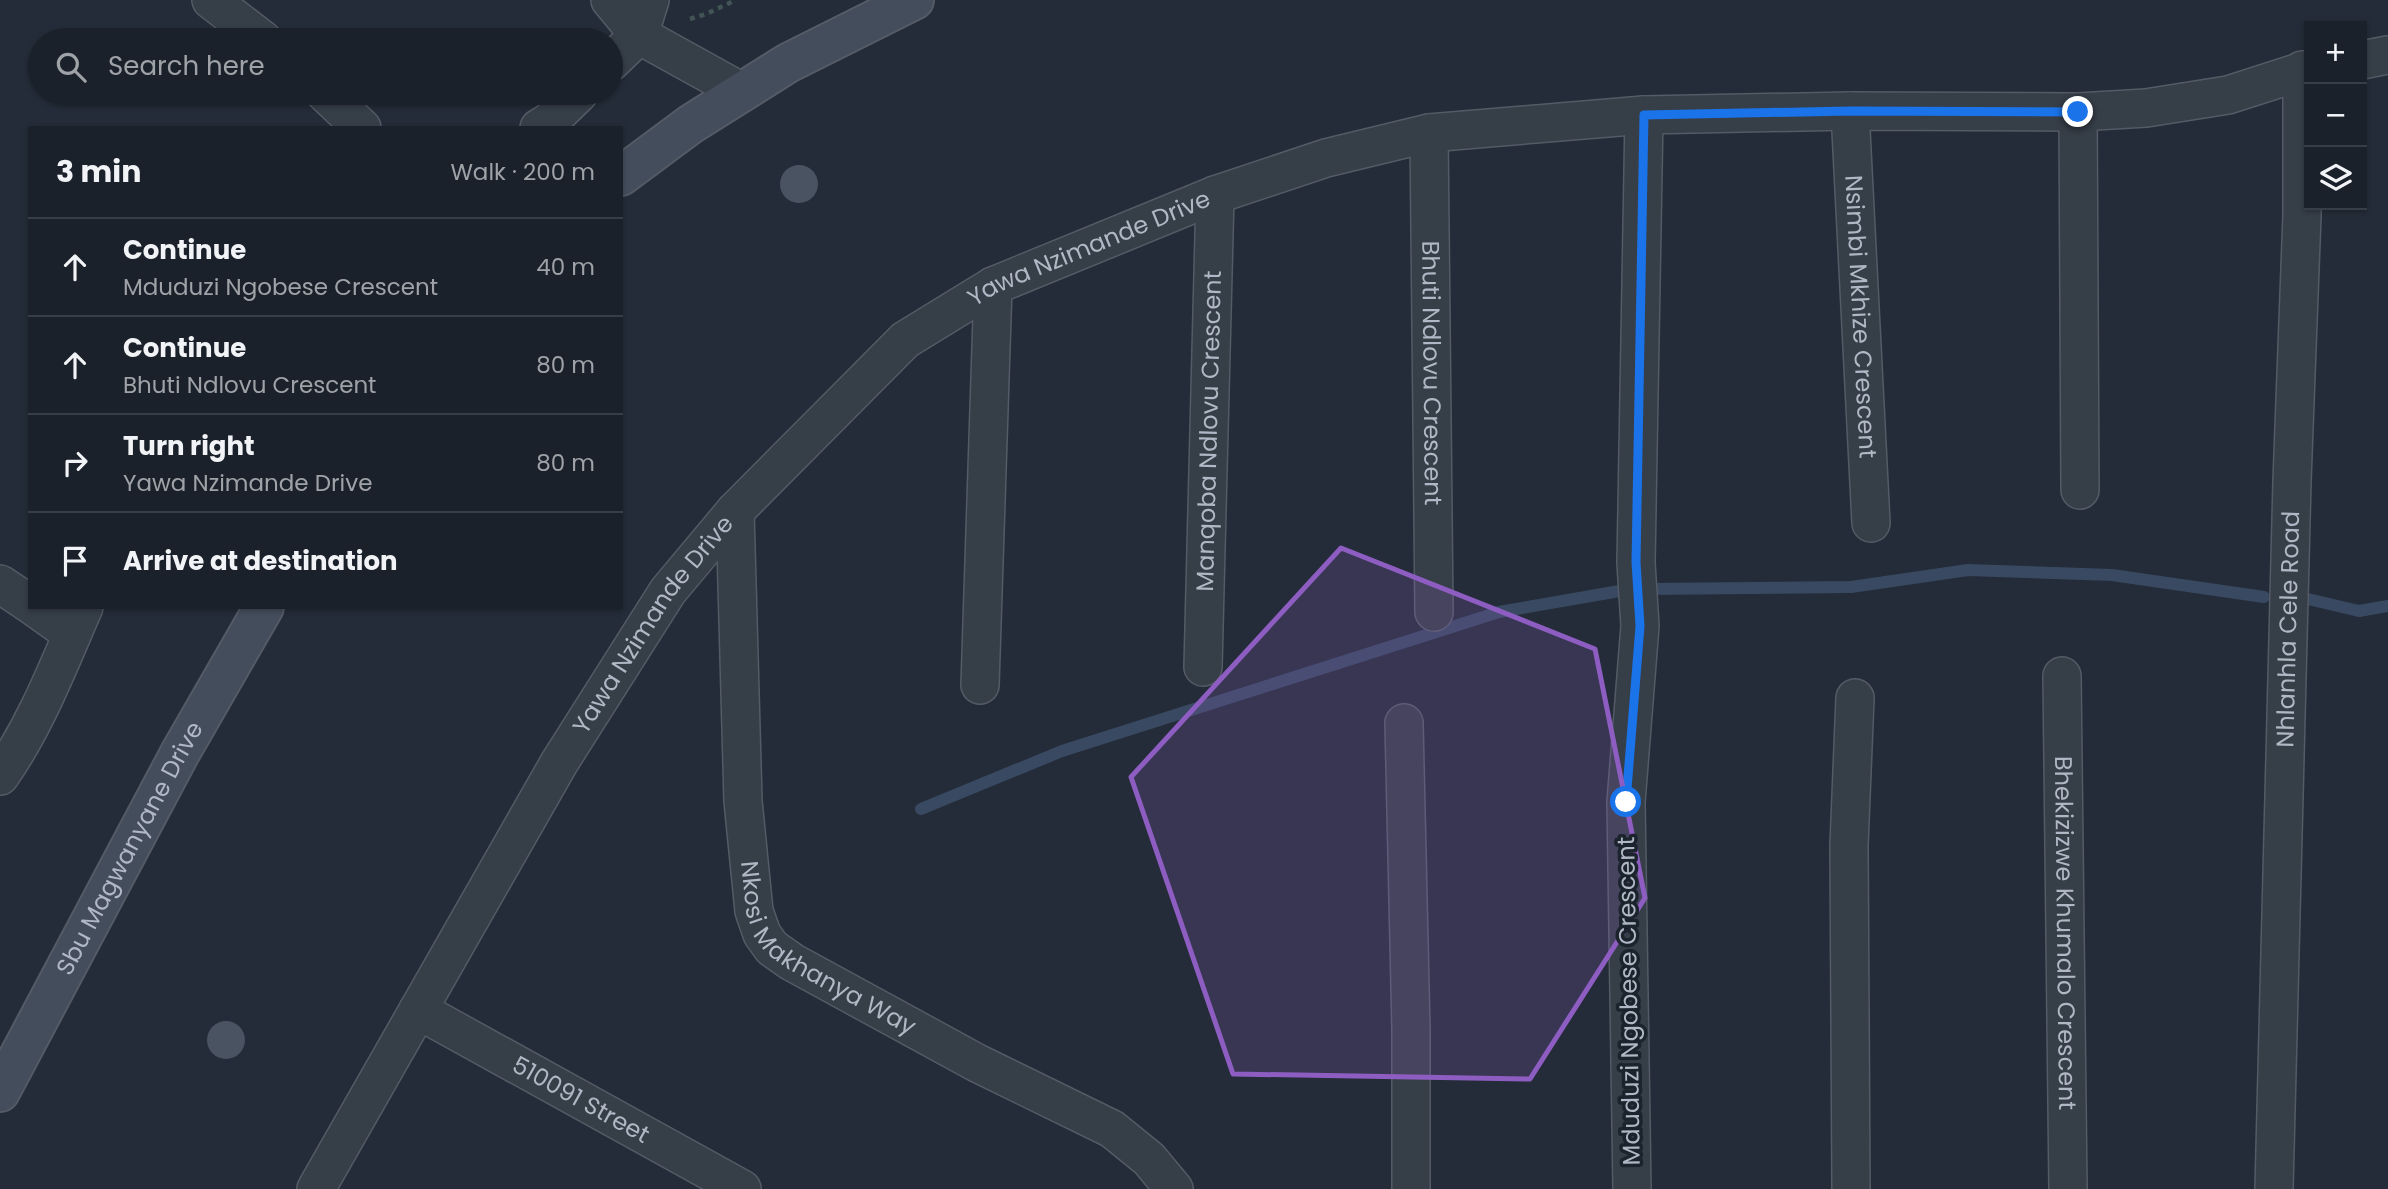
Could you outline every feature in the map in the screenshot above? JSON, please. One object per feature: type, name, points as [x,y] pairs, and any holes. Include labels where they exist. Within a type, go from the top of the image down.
[{"type":"main road","points":[[623,175],[691,124],[788,63],[914,0]]},
{"type":"main road","name":"Sbu Magwanyane Drive","points":[[0,1092],[180,753],[263,609]]},
{"type":"street","points":[[211,0],[247,28]]},
{"type":"street","points":[[610,0],[639,35],[742,92]]},
{"type":"street","points":[[623,50],[639,35],[650,0]]},
{"type":"street","points":[[2367,59],[2388,55]]},
{"type":"street","name":"Yawa Nzimande Drive","points":[[316,1189],[559,763],[661,603],[736,511],[905,340],[993,286],[1215,195],[1326,158],[1429,133],[1644,115],[1850,111],[2078,112],[2146,108],[2228,95],[2304,70]]},
{"type":"street","name":"Nhlanhla Cele Road","points":[[2274,1189],[2292,481],[2306,84]]},
{"type":"street","points":[[338,105],[360,126]]},
{"type":"street","points":[[542,126],[567,105]]},
{"type":"street","name":"Nsimbi Mkhize Crescent","points":[[1850,111],[1871,523]]},
{"type":"street","points":[[2078,112],[2080,490]]},
{"type":"street","name":"Mduduzi Ngobese Crescent","points":[[1632,1189],[1626,802],[1640,626],[1636,562],[1644,115]]},
{"type":"street","name":"Bhuti Ndlovu Crescent","points":[[1429,133],[1434,612]]},
{"type":"street","name":"Manqoba Ndlovu Crescent","points":[[1203,667],[1215,195]]},
{"type":"street","points":[[981,685],[993,286]]},
{"type":"street","name":"Nkosi Makhanya Way","points":[[736,511],[743,801],[754,911],[762,934],[772,948],[792,962],[976,1063],[1112,1129],[1149,1159],[1174,1189]]},
{"type":"street","points":[[0,583],[28,603]]},
{"type":"street","points":[[0,776],[25,735],[78,621],[41,609]]},
{"type":"street","name":"Bhekizizwe Khumalo Crescent","points":[[2062,676],[2068,1189]]},
{"type":"street","points":[[1851,1189],[1849,845],[1855,698]]},
{"type":"street","points":[[1404,723],[1411,1030],[1411,1189]]},
{"type":"street","name":"510091 Street","points":[[418,1010],[741,1189]]},
{"type":"highlighted area","points":[[1341,548],[1595,649],[1645,898],[1530,1079],[1233,1074],[1131,777]]},
{"type":"building","points":[[799,165],[813,170],[818,184],[813,198],[799,203],[785,198],[780,184],[785,170]]},
{"type":"building","points":[[226,1021],[240,1026],[245,1040],[240,1054],[226,1059],[212,1054],[207,1040],[212,1026]]},
{"type":"waterway","points":[[1646,589],[1851,587],[1968,570],[2112,575],[2264,597]]},
{"type":"waterway","points":[[921,809],[1062,751],[1499,612],[1631,589]]},
{"type":"waterway","points":[[2308,599],[2359,611],[2388,606]]},
{"type":"route","points":[[1626,802],[1640,626],[1636,562],[1644,115],[1850,111],[2078,112]]}]
